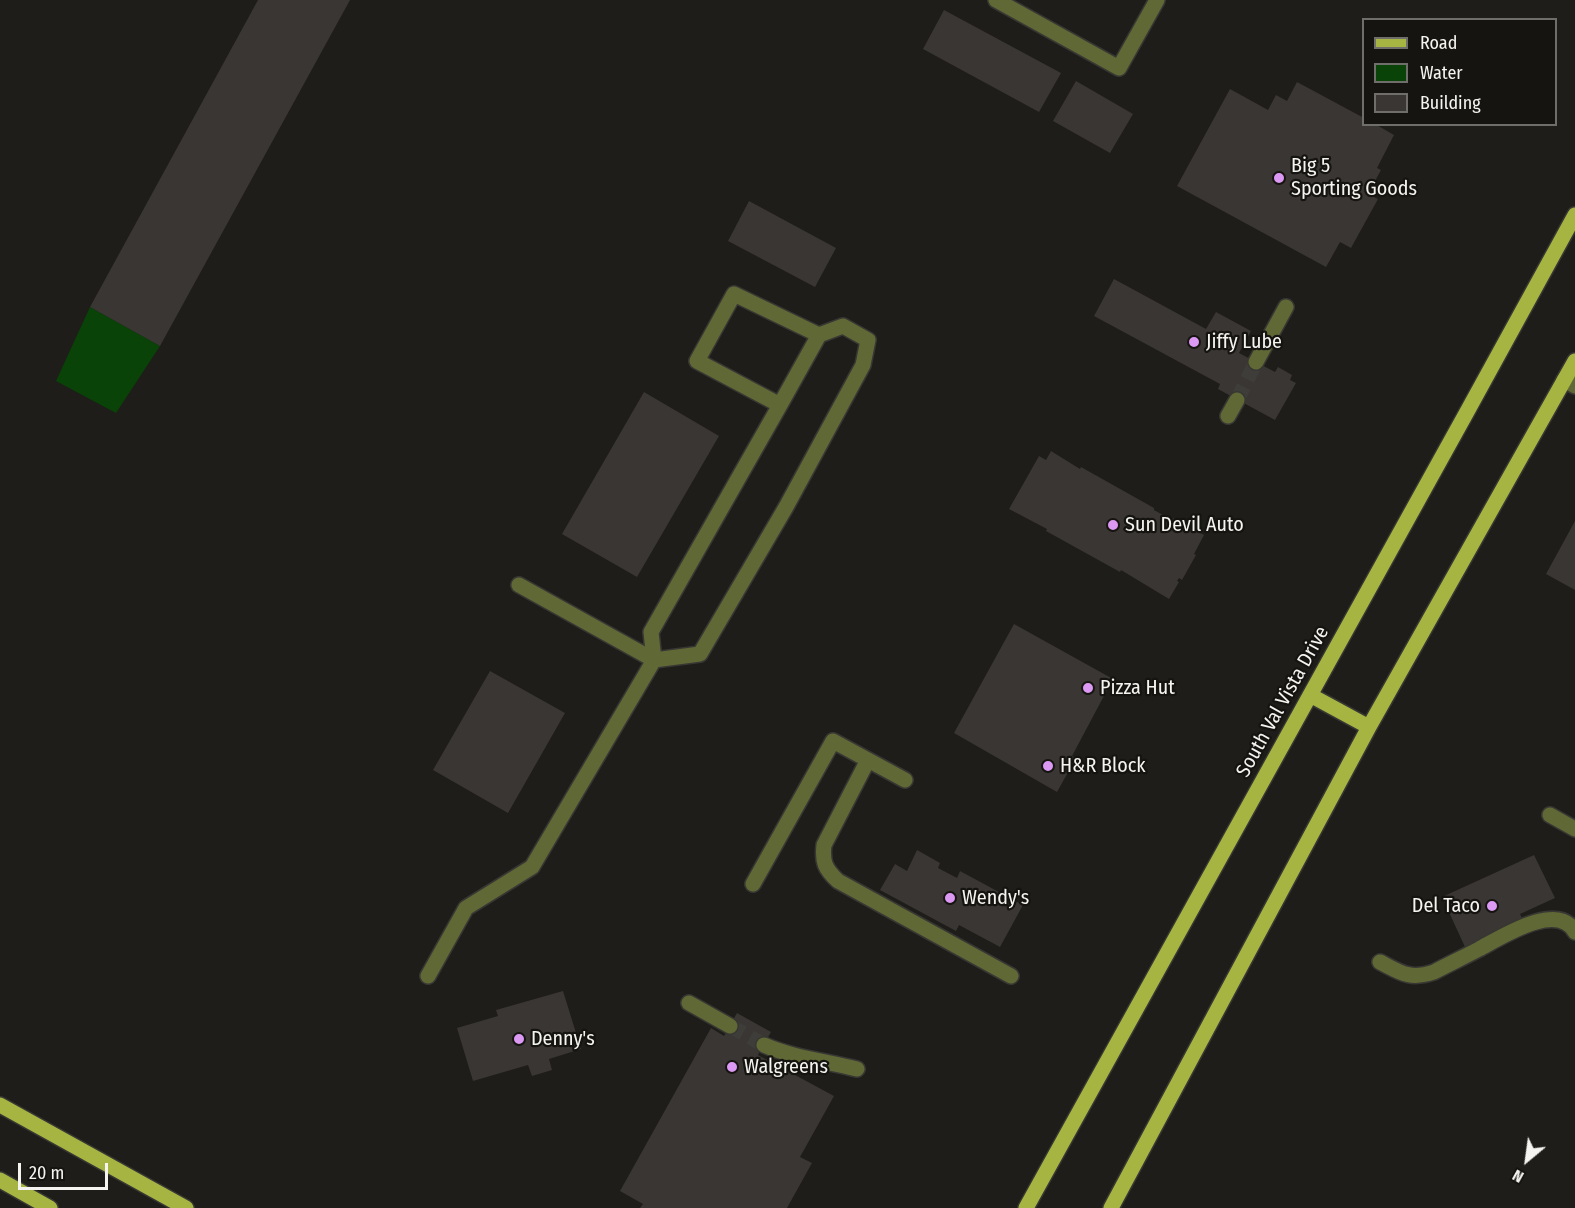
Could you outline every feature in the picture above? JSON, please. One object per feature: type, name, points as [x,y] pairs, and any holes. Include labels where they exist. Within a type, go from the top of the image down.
[{"type":"main road","name":"South Val Vista Drive","points":[[1026,1208],[1575,215]]},
{"type":"main road","points":[[1111,1208],[1370,728],[1570,383],[1575,361]]},
{"type":"main road","points":[[1310,695],[1370,728]]},
{"type":"main road","points":[[0,1106],[186,1208]]},
{"type":"main road","points":[[0,1180],[50,1208]]},
{"type":"lane","points":[[996,0],[1119,68],[1157,0]]},
{"type":"lane","points":[[780,405],[697,361],[734,294],[819,335]]},
{"type":"lane","points":[[1256,362],[1286,307]]},
{"type":"lane","points":[[428,976],[466,908],[532,867],[654,660],[651,632],[819,335],[843,326],[868,340],[862,365],[786,507],[700,654],[654,660],[519,585]]},
{"type":"lane","points":[[1228,416],[1237,400]]},
{"type":"lane","points":[[753,884],[832,741],[905,780]]},
{"type":"lane","points":[[868,760],[824,845],[822,860],[831,875],[838,881],[1011,976]]},
{"type":"lane","points":[[1550,815],[1575,829]]},
{"type":"lane","points":[[1380,963],[1404,975],[1421,976],[1444,967],[1523,926],[1540,921],[1553,919],[1562,921],[1572,926],[1575,932]]},
{"type":"lane","points":[[689,1003],[730,1026]]},
{"type":"lane","points":[[764,1045],[799,1057],[829,1061],[857,1069]]},
{"type":"water","points":[[90,307],[160,346],[116,413],[56,381]]},
{"type":"building","points":[[258,0],[350,0],[160,346],[90,307]]},
{"type":"building","points":[[944,10],[1061,73],[1039,112],[923,49]]},
{"type":"building","points":[[1076,81],[1133,114],[1110,153],[1053,121]]},
{"type":"building","name":"Big 5 Sporting Goods","points":[[1297,82],[1362,117],[1362,126],[1378,126],[1394,135],[1377,168],[1381,170],[1368,194],[1378,199],[1351,248],[1340,242],[1326,267],[1177,186],[1230,89],[1268,110],[1276,95],[1287,101]]},
{"type":"building","points":[[749,201],[836,248],[815,287],[728,241]]},
{"type":"building","name":"Jiffy Lube","points":[[1114,279],[1206,329],[1216,312],[1251,331],[1239,353],[1275,372],[1278,367],[1292,375],[1290,380],[1296,383],[1275,420],[1218,389],[1220,384],[1094,316]]},
{"type":"building","points":[[644,392],[719,436],[637,577],[562,534]]},
{"type":"building","name":"Sun Devil Auto","points":[[1051,451],[1172,520],[1173,518],[1204,535],[1194,554],[1196,555],[1182,580],[1179,578],[1177,581],[1179,582],[1169,599],[1009,509],[1039,456],[1046,460]]},
{"type":"building","points":[[1575,521],[1575,590],[1546,574]]},
{"type":"building","points":[[1014,624],[1113,679],[1072,756],[1076,758],[1057,792],[954,733]]},
{"type":"building","points":[[490,671],[565,713],[508,813],[433,770]]},
{"type":"building","points":[[917,850],[940,863],[938,868],[957,878],[960,871],[1023,905],[1000,947],[959,925],[956,931],[880,890],[895,864],[907,871]]},
{"type":"building","name":"Del Taco","points":[[1534,855],[1555,898],[1520,914],[1523,920],[1465,947],[1442,897]]},
{"type":"building","name":"Denny's","points":[[563,991],[581,1049],[549,1059],[552,1070],[532,1076],[528,1065],[473,1081],[457,1028],[498,1016],[496,1010]]},
{"type":"building","name":"Walgreens","points":[[737,1013],[771,1032],[758,1055],[834,1096],[800,1157],[812,1163],[787,1208],[640,1208],[643,1204],[620,1191],[711,1028],[724,1036]]},
{"type":"tunnel","points":[[1237,400],[1256,362]]},
{"type":"tunnel","points":[[730,1026],[764,1045]]},
{"type":"place","name":"Big 5 Sporting Goods","points":[[1279,178]]},
{"type":"place","name":"Jiffy Lube","points":[[1194,342]]},
{"type":"place","name":"Sun Devil Auto","points":[[1113,525]]},
{"type":"place","name":"Pizza Hut","points":[[1088,688]]},
{"type":"place","name":"H&R Block","points":[[1048,766]]},
{"type":"place","name":"Wendy's","points":[[950,898]]},
{"type":"place","name":"Del Taco","points":[[1492,906]]},
{"type":"place","name":"Denny's","points":[[519,1039]]},
{"type":"place","name":"Walgreens","points":[[732,1067]]}]
